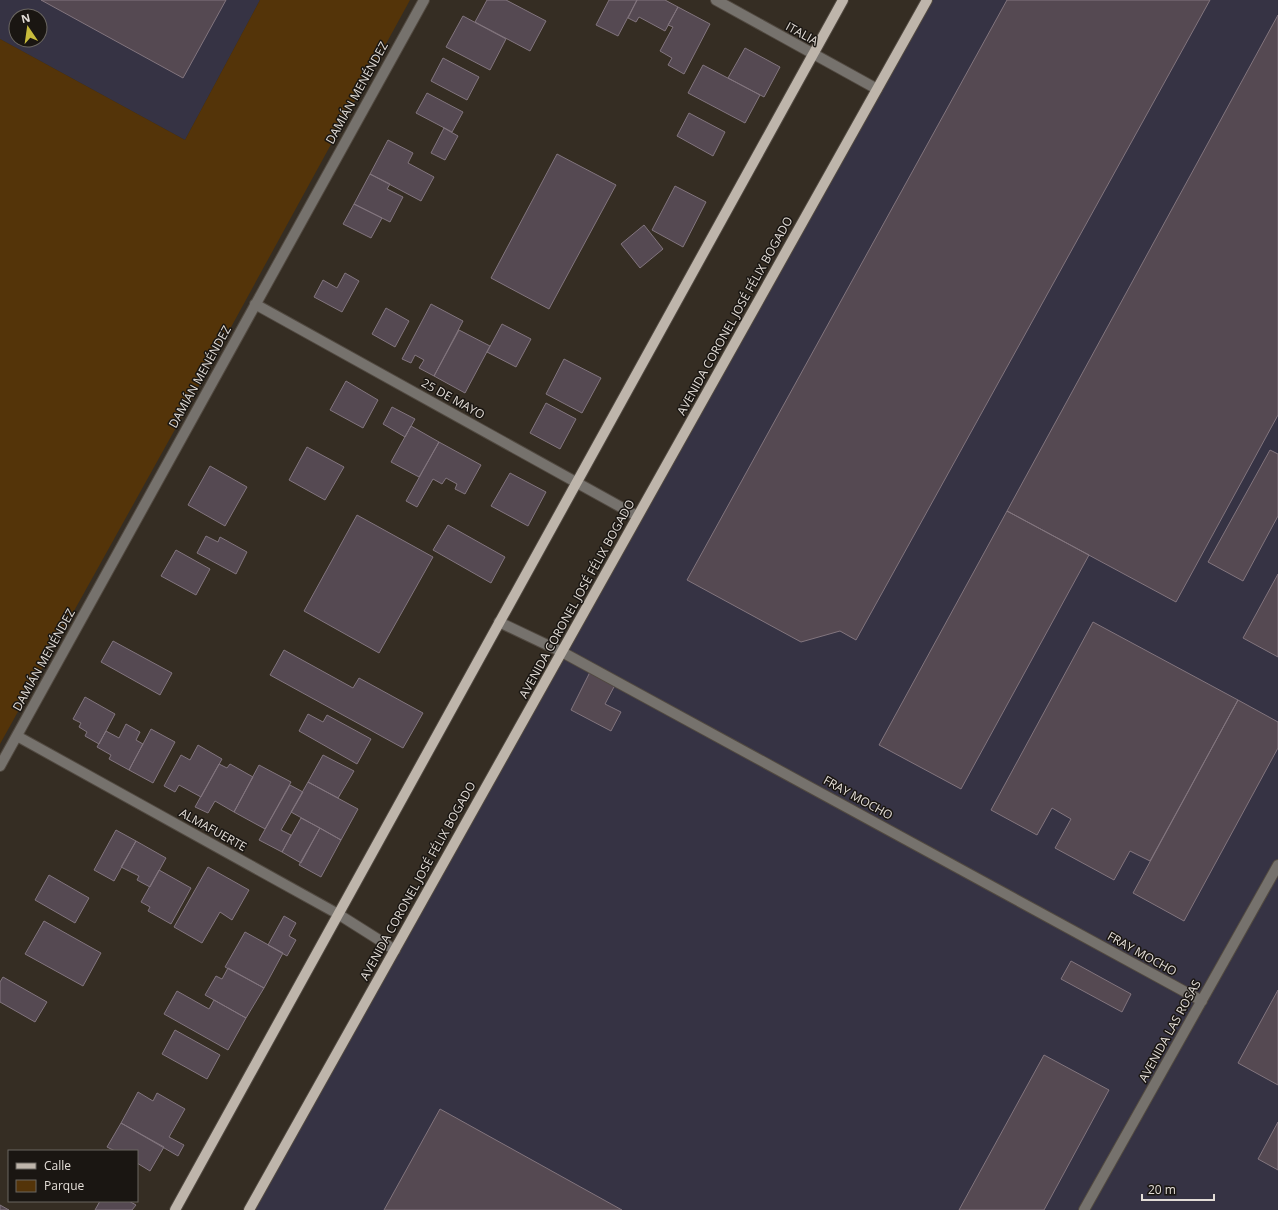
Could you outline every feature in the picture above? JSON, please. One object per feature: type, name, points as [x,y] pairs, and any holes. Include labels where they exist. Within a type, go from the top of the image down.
[{"type":"main road","points":[[175,1210],[843,0]]},
{"type":"main road","name":"AVENIDA CORONEL JOSÉ FÉLIX BOGADO","points":[[249,1210],[927,0]]},
{"type":"street","name":"DAMIÁN MENÉNDEZ","points":[[0,766],[424,0]]},
{"type":"street","name":"ITALIA","points":[[716,0],[877,89]]},
{"type":"street","name":"25 DE MAYO","points":[[255,304],[637,516]]},
{"type":"street","name":"FRAY MOCHO","points":[[499,622],[562,652],[1202,1001]]},
{"type":"street","name":"ALMAFUERTE","points":[[17,736],[338,914],[395,950]]},
{"type":"street","name":"AVENIDA LAS ROSAS","points":[[1084,1210],[1278,865]]},
{"type":"shaded area","points":[[0,0],[260,0],[185,140],[16,48],[48,48],[48,8],[8,8],[8,43],[0,39]]},
{"type":"shaded area","points":[[927,0],[1278,0],[1278,1210],[249,1210]]},
{"type":"green space","points":[[260,0],[410,0],[178,424],[0,744],[0,39],[8,43],[8,48],[16,48],[185,140]]},
{"type":"building","points":[[41,0],[226,0],[183,78]]},
{"type":"building","points":[[487,0],[506,0],[546,21],[530,51],[475,22]]},
{"type":"building","points":[[609,0],[637,0],[618,36],[596,25]]},
{"type":"building","points":[[637,0],[665,0],[678,7],[665,31],[639,17],[636,22],[628,18]]},
{"type":"building","points":[[1007,0],[1210,0],[856,640],[840,631],[801,642],[687,580]]},
{"type":"building","points":[[678,7],[710,24],[684,74],[668,65],[672,58],[660,51],[673,27],[668,25]]},
{"type":"building","points":[[1278,15],[1278,415],[1176,602],[1007,511]]},
{"type":"building","points":[[463,16],[506,39],[490,70],[446,47]]},
{"type":"building","points":[[745,48],[780,67],[764,97],[728,78]]},
{"type":"building","points":[[443,58],[479,77],[467,100],[431,81]]},
{"type":"building","points":[[703,65],[760,95],[745,123],[688,93]]},
{"type":"building","points":[[427,93],[463,112],[452,132],[416,113]]},
{"type":"building","points":[[689,113],[725,132],[713,156],[677,136]]},
{"type":"building","points":[[444,128],[458,136],[445,160],[431,153]]},
{"type":"building","points":[[388,140],[413,153],[408,163],[434,177],[421,201],[370,174]]},
{"type":"building","points":[[557,154],[616,185],[549,309],[491,278]]},
{"type":"building","points":[[370,174],[390,184],[387,189],[403,197],[390,222],[354,204]]},
{"type":"building","points":[[675,186],[706,202],[683,247],[652,230]]},
{"type":"building","points":[[354,204],[382,218],[371,238],[343,224]]},
{"type":"building","points":[[644,225],[663,249],[640,268],[621,244]]},
{"type":"building","points":[[345,273],[359,281],[342,312],[314,297],[323,280],[337,288]]},
{"type":"building","points":[[431,304],[463,321],[434,376],[419,368],[424,360],[415,355],[411,363],[402,359]]},
{"type":"building","points":[[386,308],[409,321],[395,347],[372,334]]},
{"type":"building","points":[[502,324],[531,339],[516,367],[487,352]]},
{"type":"building","points":[[459,330],[490,346],[465,393],[434,376]]},
{"type":"building","points":[[564,359],[601,378],[582,413],[546,394]]},
{"type":"building","points":[[346,381],[378,400],[363,428],[330,410]]},
{"type":"building","points":[[546,403],[576,419],[560,449],[530,433]]},
{"type":"building","points":[[392,407],[415,419],[405,437],[383,424]]},
{"type":"building","points":[[411,426],[439,442],[419,477],[391,462]]},
{"type":"building","points":[[439,442],[481,465],[465,494],[455,489],[457,484],[446,478],[442,484],[433,479],[417,507],[406,501]]},
{"type":"building","points":[[307,447],[344,467],[325,500],[289,480]]},
{"type":"building","points":[[1270,450],[1278,454],[1278,516],[1243,581],[1208,562]]},
{"type":"building","points":[[210,466],[247,487],[225,526],[188,505]]},
{"type":"building","points":[[510,473],[546,492],[528,526],[491,506]]},
{"type":"building","points":[[1007,511],[1089,555],[961,789],[879,745]]},
{"type":"building","points":[[357,515],[433,557],[379,653],[304,611]]},
{"type":"building","points":[[448,525],[505,557],[491,583],[433,550]]},
{"type":"building","points":[[206,536],[218,542],[220,537],[247,552],[236,574],[197,553]]},
{"type":"building","points":[[176,550],[210,569],[196,595],[161,576]]},
{"type":"building","points":[[1278,574],[1278,657],[1243,638]]},
{"type":"building","points":[[1093,622],[1238,700],[1150,861],[1130,851],[1114,880],[1055,848],[1071,819],[1052,808],[1037,835],[991,810]]},
{"type":"building","points":[[113,641],[172,673],[160,695],[101,662]]},
{"type":"building","points":[[284,650],[353,688],[359,678],[423,713],[403,748],[270,675]]},
{"type":"building","points":[[590,672],[615,685],[605,704],[621,712],[611,731],[571,710]]},
{"type":"building","points":[[85,697],[115,714],[99,744],[85,736],[87,732],[79,727],[81,723],[73,719]]},
{"type":"building","points":[[1238,700],[1278,722],[1278,748],[1184,921],[1133,893]]},
{"type":"building","points":[[308,714],[323,722],[327,715],[371,739],[357,764],[299,731]]},
{"type":"building","points":[[126,724],[140,732],[136,740],[143,744],[129,770],[109,759],[111,755],[97,747],[106,731],[119,738]]},
{"type":"building","points":[[151,729],[175,742],[153,783],[129,770]]},
{"type":"building","points":[[198,745],[222,759],[201,797],[179,785],[175,792],[164,786],[181,755],[190,760]]},
{"type":"building","points":[[323,755],[354,771],[338,798],[308,782]]},
{"type":"building","points":[[219,764],[227,768],[230,764],[253,777],[234,812],[215,801],[208,813],[195,807]]},
{"type":"building","points":[[259,765],[291,782],[265,829],[234,812]]},
{"type":"building","points":[[308,782],[358,809],[341,840],[291,812]]},
{"type":"building","points":[[290,785],[303,792],[281,830],[291,835],[282,852],[259,840]]},
{"type":"building","points":[[301,818],[320,828],[301,863],[282,852]]},
{"type":"building","points":[[320,828],[341,840],[321,877],[299,865]]},
{"type":"building","points":[[116,830],[136,841],[114,881],[94,870]]},
{"type":"building","points":[[136,841],[166,858],[150,887],[137,880],[139,876],[121,867]]},
{"type":"building","points":[[208,867],[249,890],[232,920],[220,912],[202,943],[174,927]]},
{"type":"building","points":[[159,870],[191,888],[171,924],[148,911],[150,907],[141,902]]},
{"type":"building","points":[[49,875],[89,898],[75,923],[35,900]]},
{"type":"building","points":[[284,916],[296,923],[289,936],[296,940],[287,956],[268,945]]},
{"type":"building","points":[[44,921],[101,953],[83,986],[25,954]]},
{"type":"building","points":[[245,932],[283,953],[264,988],[225,967]]},
{"type":"building","points":[[1071,961],[1131,994],[1122,1012],[1061,979]]},
{"type":"building","points":[[228,968],[264,988],[246,1018],[205,995],[216,976],[222,979]]},
{"type":"building","points":[[3,977],[47,1002],[35,1022],[0,1002],[0,982]]},
{"type":"building","points":[[1278,990],[1278,1085],[1238,1063]]},
{"type":"building","points":[[177,991],[209,1009],[214,1000],[246,1018],[228,1050],[164,1014]]},
{"type":"building","points":[[175,1030],[220,1055],[207,1079],[162,1054]]},
{"type":"building","points":[[1044,1055],[1109,1090],[1044,1210],[959,1210]]},
{"type":"building","points":[[138,1092],[153,1101],[157,1093],[185,1109],[169,1137],[184,1145],[178,1156],[121,1123]]},
{"type":"building","points":[[440,1109],[622,1210],[384,1210]]},
{"type":"building","points":[[1278,1122],[1278,1170],[1258,1159]]},
{"type":"building","points":[[121,1123],[164,1147],[150,1171],[138,1164],[138,1150],[113,1150],[107,1147]]},
{"type":"building","points":[[99,1202],[131,1202],[136,1205],[132,1210],[95,1210]]},
{"type":"building","points":[[0,1205],[9,1210],[0,1210]]}]
